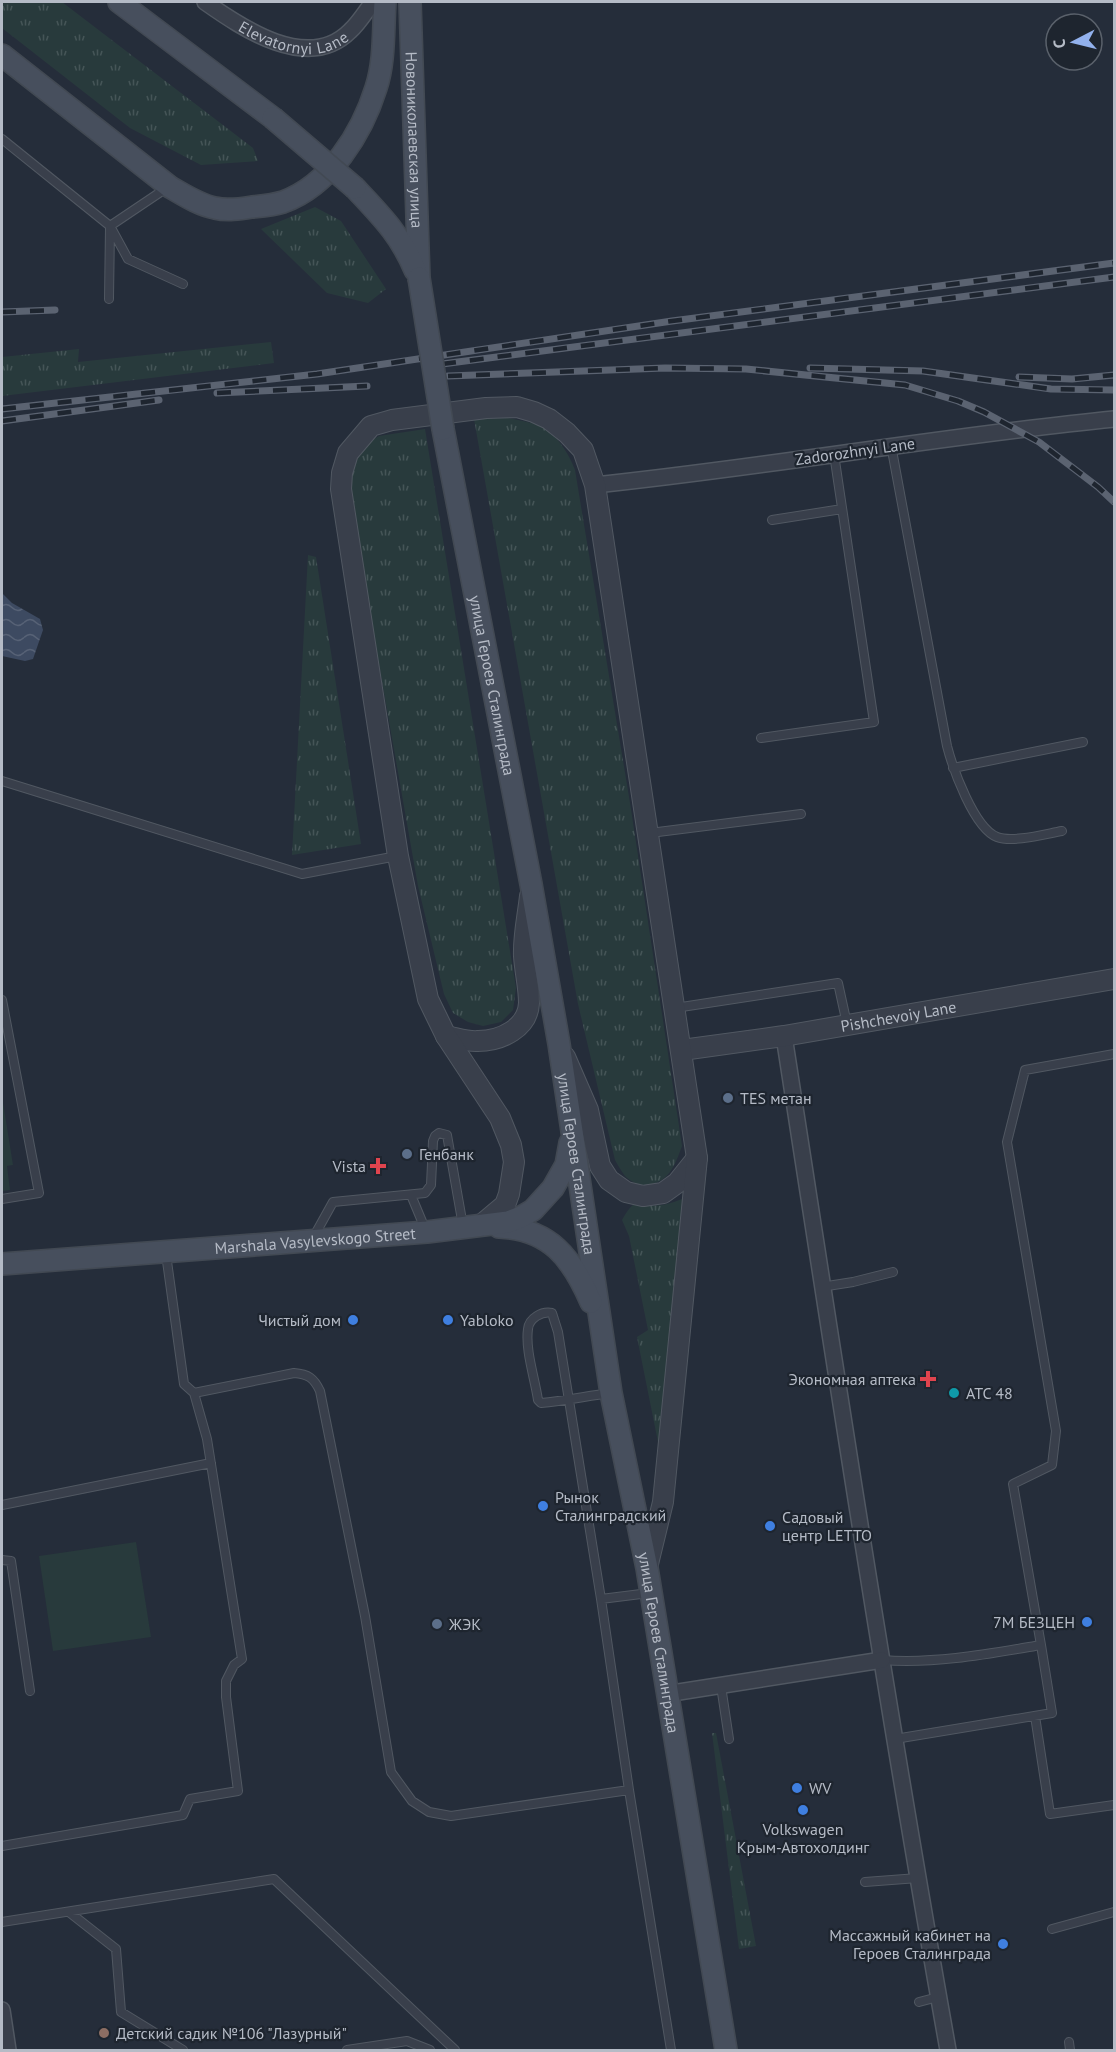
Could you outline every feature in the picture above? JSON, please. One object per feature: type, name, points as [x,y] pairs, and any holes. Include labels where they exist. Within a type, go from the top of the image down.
[{"type":"main road","points":[[119,2],[273,118],[355,188],[390,226],[406,248],[419,279]]},
{"type":"main road","points":[[2,55],[170,187],[195,201],[216,208],[238,209],[261,206],[283,202],[306,191],[333,166],[349,147],[365,119],[377,86],[382,56],[385,2]]},
{"type":"main road","name":"Новониколаевская улица","points":[[410,2],[419,279]]},
{"type":"main road","name":"улица Героев Сталинграда","points":[[419,279],[443,429],[531,884],[559,1044],[611,1393],[647,1568],[726,2050]]},
{"type":"main road","name":"Marshala Vasylevskogo Street","points":[[2,1264],[427,1232],[472,1227],[521,1217],[533,1210],[553,1188],[566,1165],[572,1130]]},
{"type":"main road","points":[[472,1227],[510,1227],[536,1233],[558,1249],[573,1267],[601,1324]]},
{"type":"street","name":"Elevatornyi Lane","points":[[205,2],[238,25],[263,38],[291,46],[316,48],[332,44],[350,32],[373,2]]},
{"type":"street","points":[[472,1227],[505,1205],[514,1162],[512,1145],[500,1118],[446,1036],[428,999],[398,856],[341,489],[342,473],[348,453],[371,426],[392,420],[486,408],[518,407],[549,419],[567,433],[583,450],[595,485],[697,1158],[663,1502],[647,1568]]},
{"type":"street","name":"Zadorozhnyi Lane","points":[[595,485],[670,477],[1016,429],[1114,420]]},
{"type":"street","points":[[446,1036],[478,1041],[498,1038],[510,1033],[526,1015],[529,1004],[524,954],[531,884]]},
{"type":"street","name":"Pishchevoiy Lane","points":[[682,1050],[784,1036],[1114,979]]},
{"type":"street","points":[[784,1036],[821,1287],[948,2050]]},
{"type":"street","points":[[559,1044],[588,1110],[600,1166],[609,1180],[626,1192],[643,1196],[663,1193],[677,1183],[697,1158]]},
{"type":"street","points":[[666,1694],[882,1660]]},
{"type":"street","points":[[2,2010],[8,2050]]},
{"type":"lane","points":[[2,139],[110,226],[128,259],[183,284]]},
{"type":"lane","points":[[110,226],[170,187]]},
{"type":"lane","points":[[109,299],[110,226]]},
{"type":"lane","points":[[891,445],[953,768],[971,807],[986,829],[997,837],[1011,839],[1062,831]]},
{"type":"lane","points":[[761,738],[874,722],[834,454]]},
{"type":"lane","points":[[772,520],[842,509]]},
{"type":"lane","points":[[953,768],[1083,742]]},
{"type":"lane","points":[[2,781],[302,874],[398,856]]},
{"type":"lane","points":[[648,834],[801,814]]},
{"type":"lane","points":[[675,1008],[838,983],[847,1025]]},
{"type":"lane","points":[[2,1000],[39,1193],[2,1199]]},
{"type":"lane","points":[[895,1739],[1052,1713],[1013,1484],[1052,1466],[1056,1431],[1007,1142],[1025,1070],[1114,1054]]},
{"type":"lane","points":[[312,1241],[333,1202],[426,1194],[431,1185],[433,1141],[439,1133],[447,1135],[472,1227]]},
{"type":"lane","points":[[411,1195],[427,1232]]},
{"type":"lane","points":[[2,1846],[183,1815],[190,1799],[238,1791],[226,1697],[226,1680],[234,1665],[242,1659],[207,1439],[194,1394],[184,1384],[166,1253]]},
{"type":"lane","points":[[821,1287],[893,1272]]},
{"type":"lane","points":[[611,1393],[568,1399],[541,1403],[538,1400],[527,1327],[532,1319],[547,1312],[552,1313],[555,1317],[568,1399],[601,1599],[671,2050]]},
{"type":"lane","points":[[194,1394],[294,1372],[306,1374],[315,1380],[320,1391],[363,1605],[391,1772],[412,1801],[429,1812],[452,1816],[629,1790]]},
{"type":"lane","points":[[2,1505],[211,1463]]},
{"type":"lane","points":[[2,1560],[11,1561],[30,1690]]},
{"type":"lane","points":[[601,1599],[650,1592]]},
{"type":"lane","points":[[882,1660],[909,1662],[945,1660],[1041,1645]]},
{"type":"lane","points":[[721,1686],[729,1739]]},
{"type":"lane","points":[[1035,1716],[1050,1815],[1114,1804]]},
{"type":"lane","points":[[865,1882],[918,1878]]},
{"type":"lane","points":[[2,1922],[274,1879],[455,2050]]},
{"type":"lane","points":[[69,1912],[116,1949],[121,2012],[183,2050]]},
{"type":"lane","points":[[1052,1929],[1114,1912]]},
{"type":"lane","points":[[919,2002],[938,1997]]},
{"type":"lane","points":[[347,2050],[407,2041],[430,2050]]},
{"type":"green space","points":[[2,2],[62,2],[253,148],[258,161],[201,165],[130,128],[2,28]]},
{"type":"green space","points":[[315,207],[341,221],[386,289],[368,303],[327,293],[261,229]]},
{"type":"green space","points":[[271,342],[274,363],[2,396],[2,357],[79,349],[78,362]]},
{"type":"green space","points":[[508,418],[532,423],[552,434],[562,445],[575,470],[630,803],[682,1146],[670,1172],[654,1184],[638,1184],[627,1178],[615,1160],[578,1004],[474,419]]},
{"type":"green space","points":[[425,429],[516,988],[513,1010],[501,1022],[483,1026],[468,1022],[453,1013],[444,994],[418,886],[347,482],[364,445],[379,436]]},
{"type":"green space","points":[[308,555],[316,557],[361,844],[292,855]]},
{"type":"green space","points":[[2,1096],[13,1165],[7,1166],[10,1190],[2,1191]]},
{"type":"green space","points":[[686,1198],[659,1447],[637,1337],[648,1330],[629,1236],[622,1220],[635,1204],[662,1205]]},
{"type":"green space","points":[[136,1542],[151,1637],[53,1651],[39,1556]]},
{"type":"green space","points":[[712,1733],[716,1733],[756,1946],[739,1949]]},
{"type":"water","points":[[2,593],[12,603],[40,619],[43,630],[33,659],[25,661],[2,656]]},
{"type":"railway","points":[[2,409],[317,374],[672,321],[1114,263]]},
{"type":"railway","points":[[442,364],[1114,277]]},
{"type":"railway","points":[[2,312],[55,310]]},
{"type":"railway","points":[[448,376],[665,368],[746,369],[905,385],[958,401],[984,412],[1039,442],[1114,502]]},
{"type":"railway","points":[[810,368],[923,371],[1051,389],[1114,390]]},
{"type":"railway","points":[[1019,377],[1072,379],[1114,375]]},
{"type":"railway","points":[[217,393],[367,386]]},
{"type":"railway","points":[[2,421],[159,400]]},
{"type":"place","name":"TES метан","points":[[728,1098]]},
{"type":"place","name":"Генбанк","points":[[407,1154]]},
{"type":"place","name":"Vista","points":[[378,1166]]},
{"type":"place","name":"Чистый дом","points":[[353,1320]]},
{"type":"place","name":"Yabloko","points":[[448,1320]]},
{"type":"place","name":"Экономная аптека","points":[[928,1379]]},
{"type":"place","name":"АТС 48","points":[[954,1393]]},
{"type":"place","name":"Рынок Сталинградский","points":[[543,1506]]},
{"type":"place","name":"Садовый центр LETTO","points":[[770,1526]]},
{"type":"place","name":"7М БЕЗЦЕН","points":[[1087,1622]]},
{"type":"place","name":"ЖЭК","points":[[437,1624]]},
{"type":"place","name":"WV","points":[[797,1788]]},
{"type":"place","name":"Volkswagen Крым-Автохолдинг","points":[[803,1810]]},
{"type":"place","name":"Массажный кабинет на Героев Сталинграда","points":[[1003,1944]]},
{"type":"place","name":"Детский садик №106 \"Лазурный\"","points":[[104,2033]]}]
